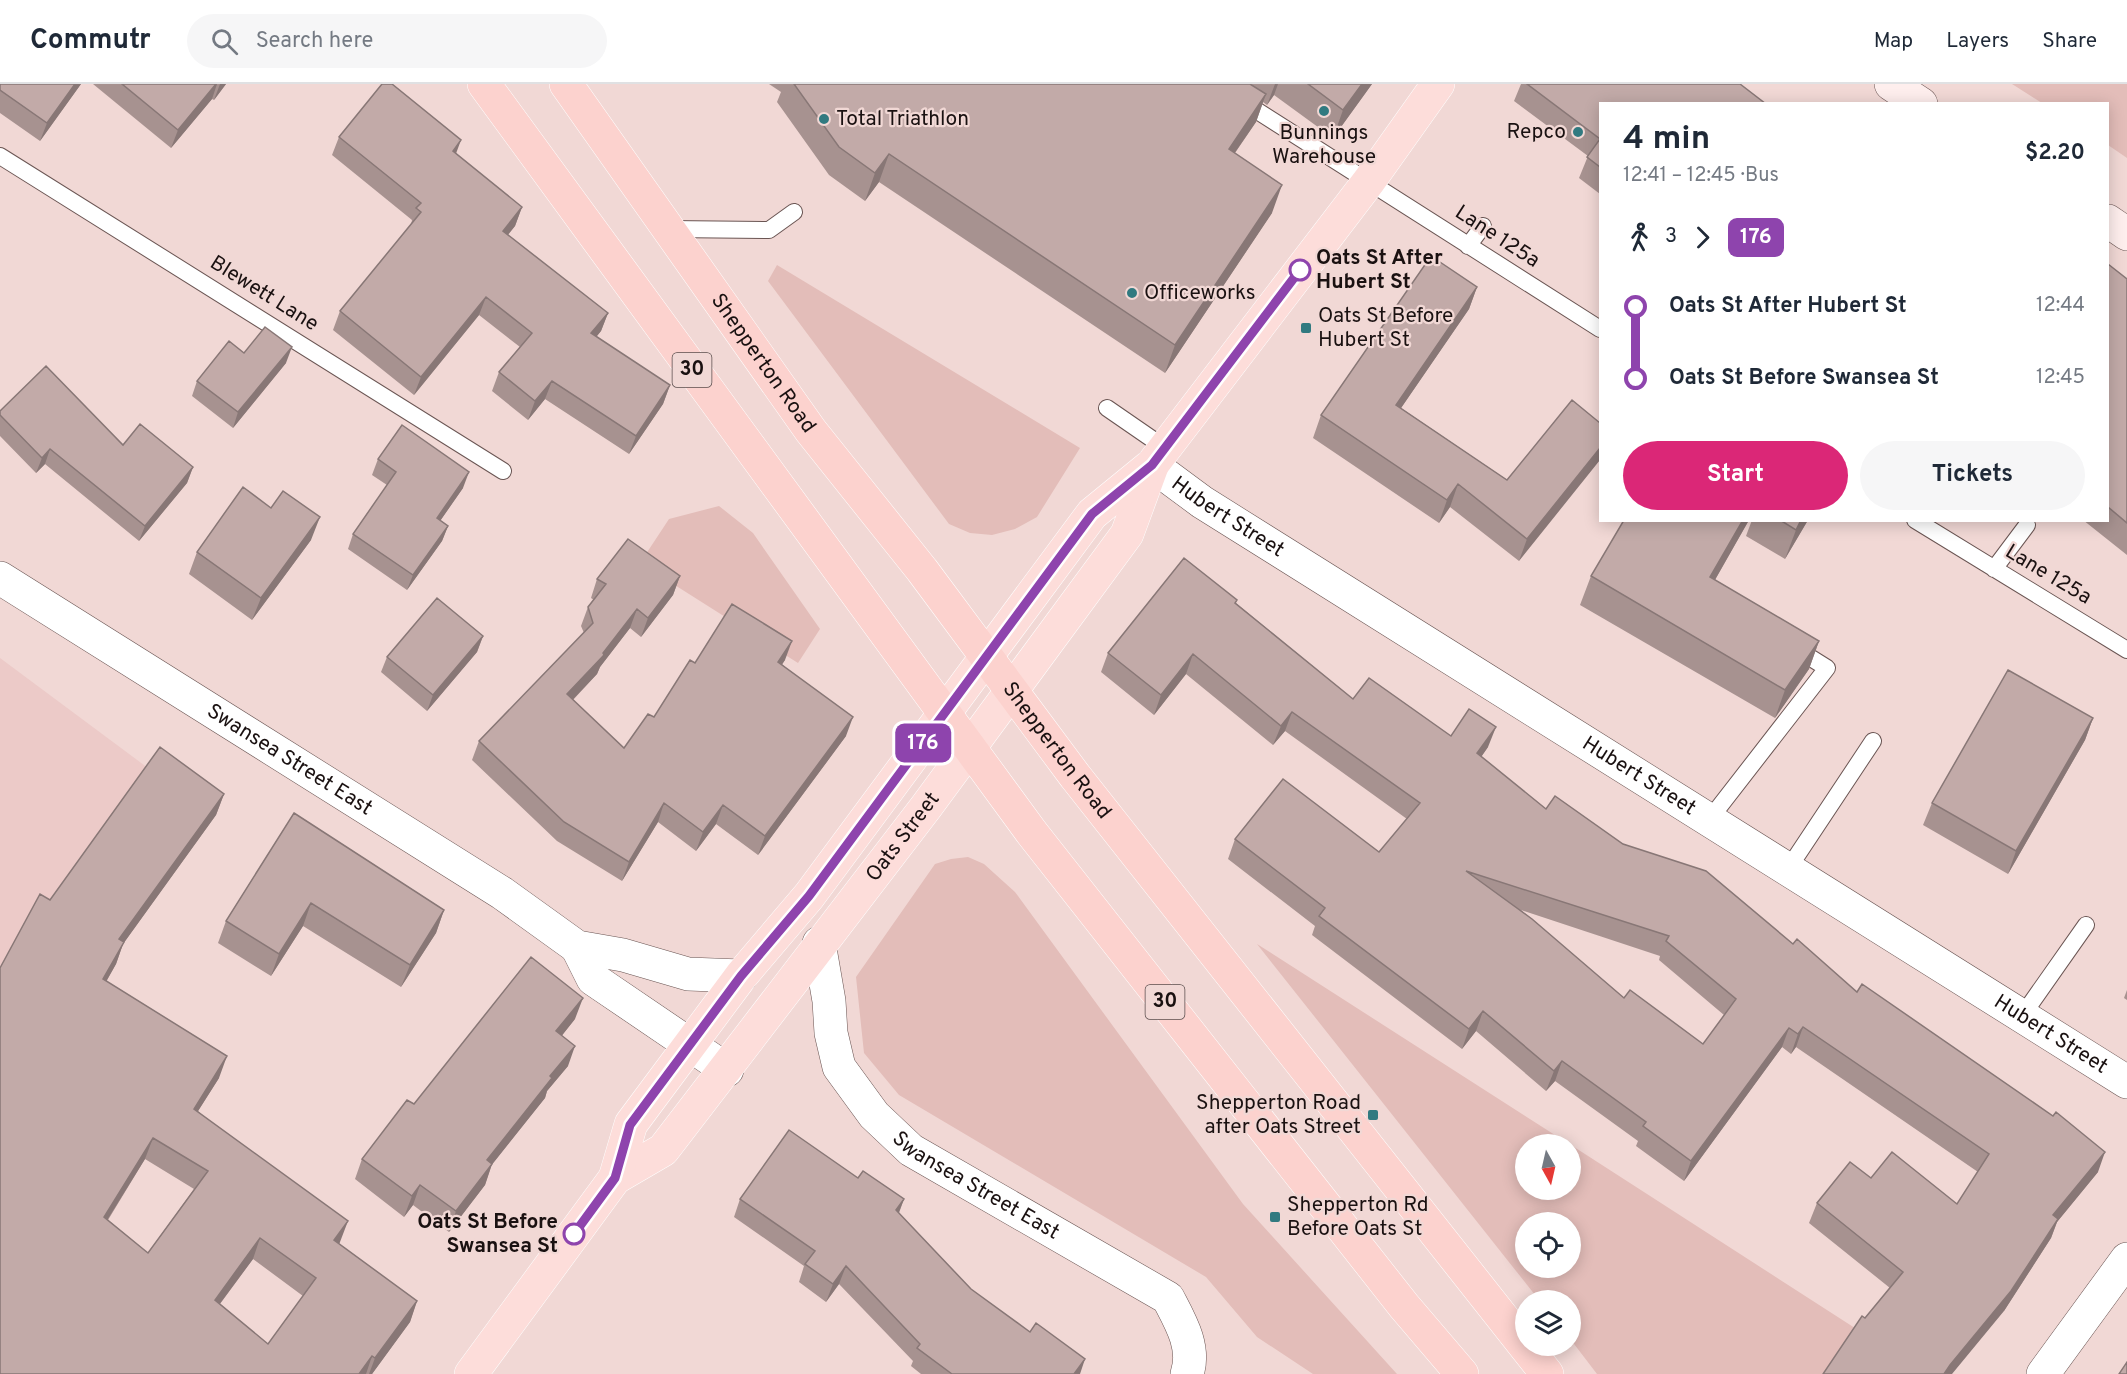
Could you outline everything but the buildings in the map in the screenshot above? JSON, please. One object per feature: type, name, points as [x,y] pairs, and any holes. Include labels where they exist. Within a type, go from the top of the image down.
[{"type":"highway","name":"30","points":[[484,84],[1032,833],[1404,1306],[1462,1374]]},
{"type":"highway","name":"Shepperton Road","points":[[566,84],[811,431],[921,570],[1090,795],[1547,1374]]},
{"type":"main road","name":"Oats Street","points":[[471,1374],[615,1178],[630,1125],[741,976],[809,896],[1092,514],[1158,457],[1369,181],[1438,84]]},
{"type":"main road","points":[[1891,84],[1919,102]]},
{"type":"main road","points":[[2109,222],[2127,234]]},
{"type":"main road","name":"Oats Street","points":[[615,1178],[663,1150],[727,1070],[819,943],[1011,692],[1127,534],[1158,457]]},
{"type":"street","name":"Hubert Street","points":[[1158,457],[1202,501],[2127,1082]]},
{"type":"street","name":"Swansea Street East","points":[[0,578],[502,893],[577,947],[623,955],[688,974],[741,976]]},
{"type":"street","name":"Swansea Street East","points":[[819,943],[829,1001],[831,1034],[839,1067],[874,1115],[911,1150],[1168,1298],[1186,1330],[1193,1372]]},
{"type":"street","name":"Swansea Street East","points":[[577,947],[593,979],[727,1070]]},
{"type":"street","points":[[2043,1374],[2127,1259]]},
{"type":"lane","name":"Lane 125a","points":[[1215,84],[1599,328]]},
{"type":"lane","name":"Blewett Lane","points":[[0,156],[504,471]]},
{"type":"lane","points":[[669,229],[769,230],[794,212]]},
{"type":"lane","points":[[1468,246],[1483,226]]},
{"type":"lane","points":[[1107,408],[1158,457]]},
{"type":"lane","name":"Lane 125a","points":[[1918,522],[2127,650]]},
{"type":"lane","points":[[1994,568],[2027,525]]},
{"type":"lane","points":[[1709,820],[1827,668],[1794,647],[1801,638]]},
{"type":"lane","points":[[1788,869],[1873,741]]},
{"type":"lane","points":[[2022,1016],[2086,925]]},
{"type":"shaded area","points":[[2012,84],[2127,84],[2127,158],[2109,146],[2109,102],[2040,102]]},
{"type":"shaded area","points":[[777,265],[1080,448],[1037,517],[1015,529],[992,535],[970,533],[949,524],[768,281]]},
{"type":"shaded area","points":[[719,506],[753,533],[820,629],[798,663],[640,563],[669,519]]},
{"type":"shaded area","points":[[0,658],[160,777],[0,967]]},
{"type":"shaded area","points":[[968,857],[984,864],[1015,892],[1243,1204],[1397,1374],[1313,1374],[1257,1337],[1206,1277],[899,1095],[864,1053],[856,977],[935,864]]},
{"type":"shaded area","points":[[1257,944],[1553,1134],[1515,1134],[1515,1200],[1581,1200],[1581,1151],[1858,1330],[1826,1374],[1597,1374],[1581,1353],[1581,1290],[1531,1290],[1522,1278],[1581,1278],[1581,1212],[1515,1212],[1515,1270]]},
{"type":"bus line","name":"176","points":[[574,1234],[615,1178],[630,1125],[741,976],[809,896],[1092,514],[1152,465],[1300,270]]},
{"type":"place","name":"Bunnings Warehouse","points":[[1324,111]]},
{"type":"place","name":"Total Triathlon","points":[[824,119]]},
{"type":"place","name":"Repco","points":[[1578,132]]},
{"type":"place","name":"Oats St After Hubert St","points":[[1300,270]]},
{"type":"place","name":"Officeworks","points":[[1132,293]]},
{"type":"place","name":"Oats St Before Hubert St","points":[[1306,328]]},
{"type":"place","name":"Shepperton Road after Oats Street","points":[[1373,1115]]},
{"type":"place","name":"Shepperton Rd Before Oats St","points":[[1275,1217]]},
{"type":"place","name":"Oats St Before Swansea St","points":[[574,1234]]}]
